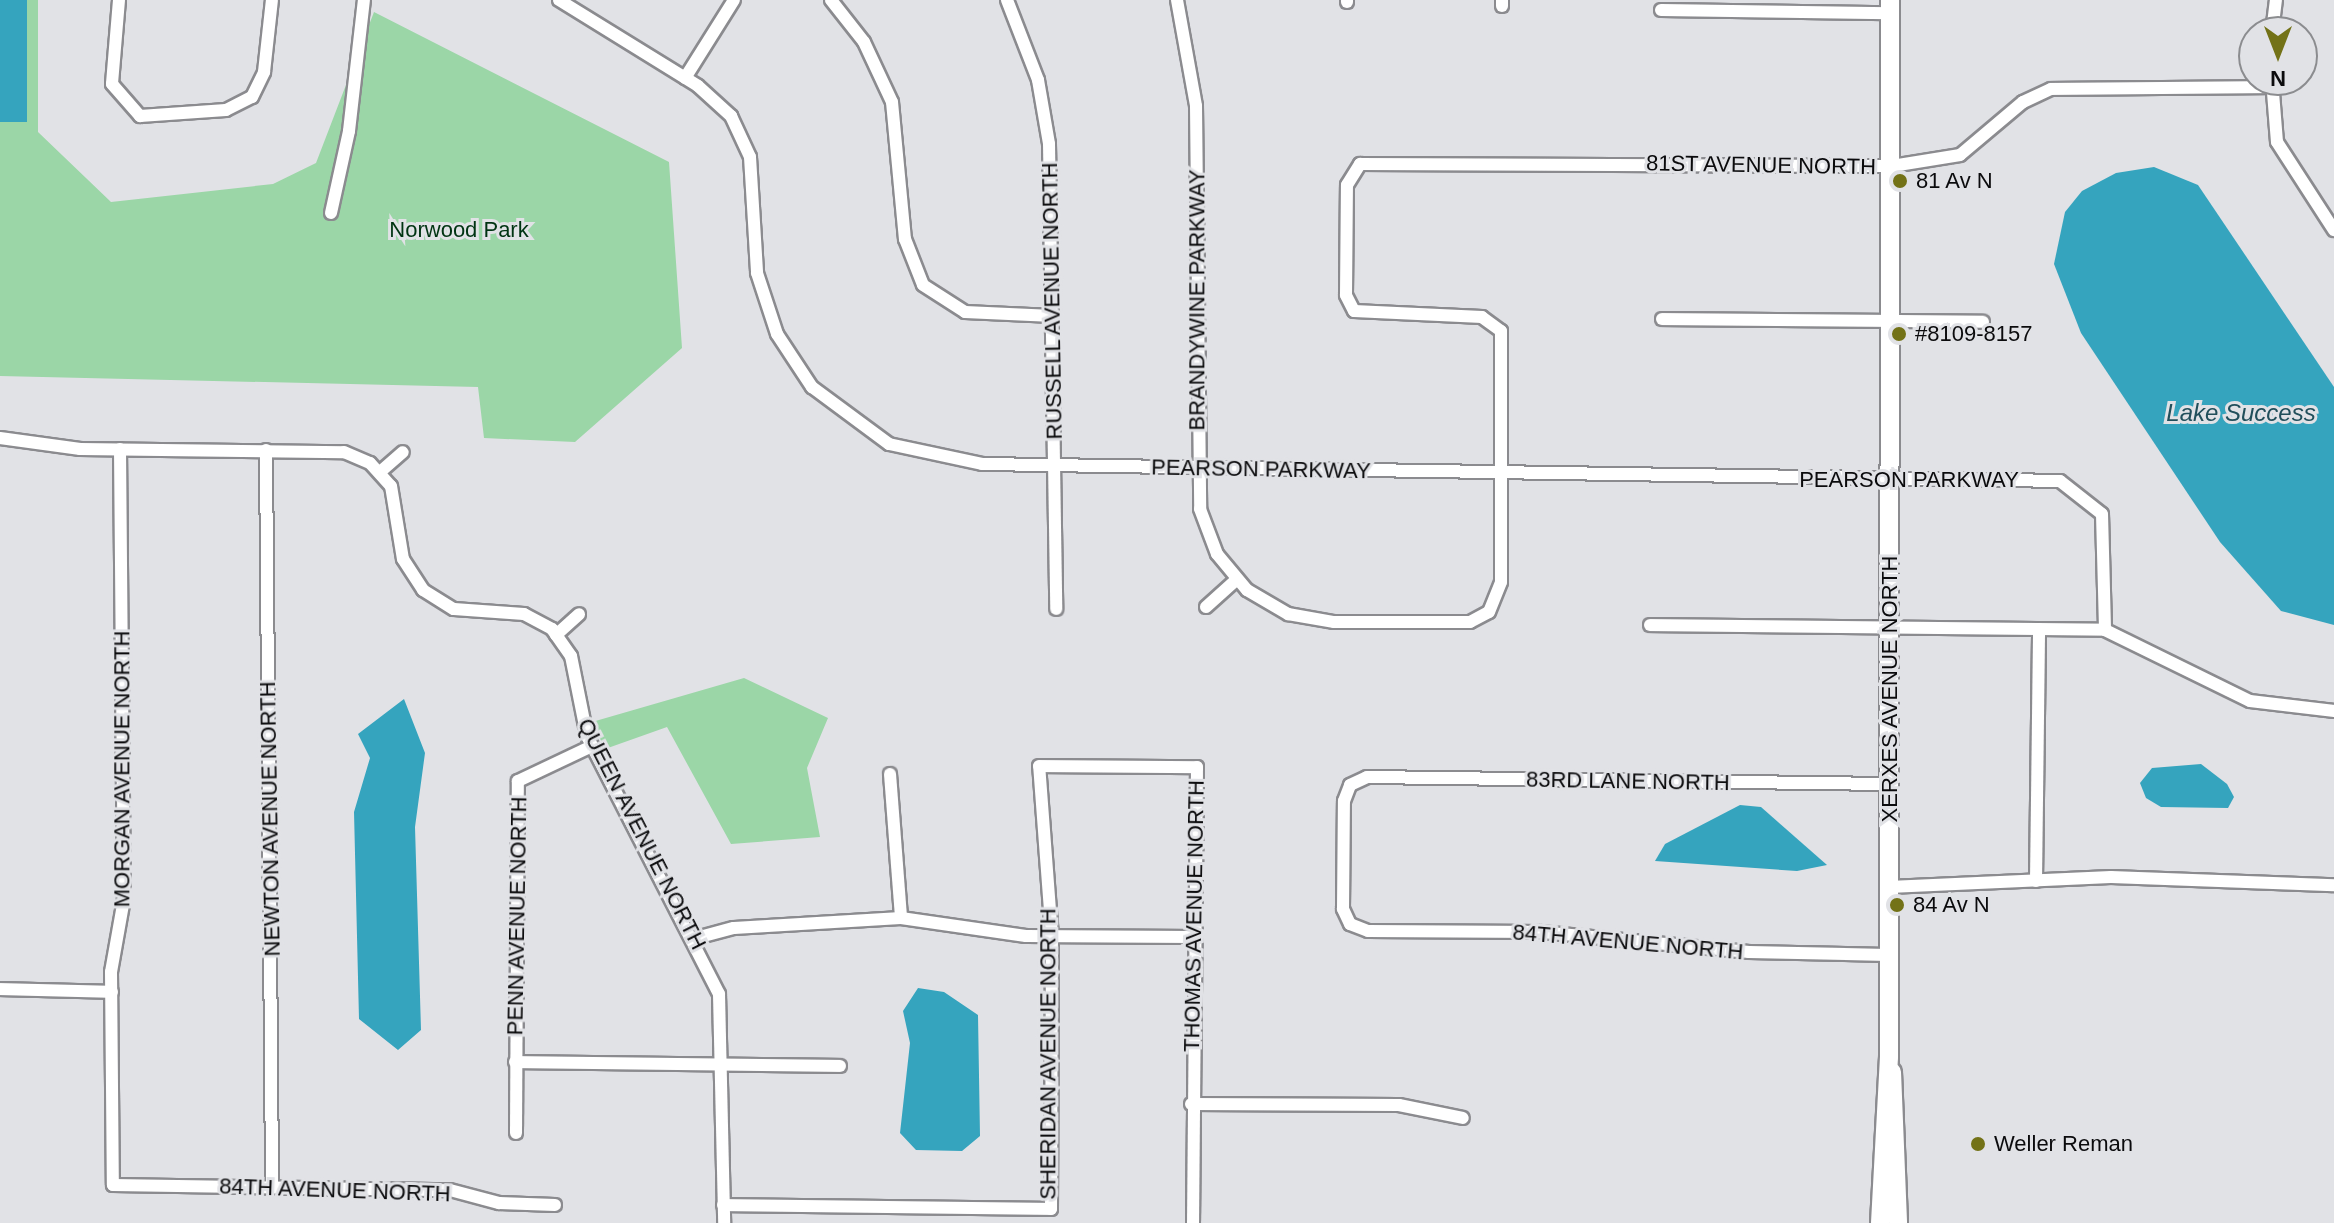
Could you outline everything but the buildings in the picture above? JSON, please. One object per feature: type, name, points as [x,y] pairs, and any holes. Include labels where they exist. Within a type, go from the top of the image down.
[{"type":"street","points":[[119,0],[112,84],[140,116],[226,110],[252,97],[264,72],[272,0]]},
{"type":"street","points":[[331,213],[349,131],[364,0]]},
{"type":"street","name":"PEARSON PARKWAY","points":[[559,0],[717,99],[743,136],[765,304],[812,387],[861,428],[918,455],[1054,466],[1891,482],[2046,479],[2091,500],[2104,524],[2105,630]]},
{"type":"street","points":[[685,78],[734,0]]},
{"type":"street","points":[[831,0],[864,42],[892,102],[905,239],[923,285],[965,312],[1053,316]]},
{"type":"street","name":"RUSSELL AVENUE NORTH","points":[[1007,0],[1034,65],[1048,133],[1056,609]]},
{"type":"street","name":"BRANDYWINE PARKWAY","points":[[1177,0],[1196,106],[1197,468],[1206,532],[1236,580],[1266,603],[1311,620],[1459,624],[1489,612],[1501,582],[1502,473]]},
{"type":"street","points":[[1661,10],[1890,6]]},
{"type":"street","name":"XERXES AVENUE NORTH","points":[[1890,6],[1888,955],[1889,1057],[1898,1223]]},
{"type":"street","name":"81ST AVENUE NORTH","points":[[1502,473],[1497,323],[1370,316],[1349,304],[1347,185],[1370,161],[1892,166],[1960,155],[2023,102],[2051,89],[2238,84]]},
{"type":"street","points":[[2273,96],[2277,142],[2332,224]]},
{"type":"street","points":[[1662,319],[1983,322]]},
{"type":"street","points":[[0,438],[120,449],[330,451],[380,472],[399,504],[403,559],[423,590],[454,609],[524,614],[556,635],[579,614]]},
{"type":"street","name":"MORGAN AVENUE NORTH","points":[[113,1185],[112,992],[124,899],[120,449]]},
{"type":"street","name":"NEWTON AVENUE NORTH","points":[[266,450],[272,1187]]},
{"type":"street","points":[[380,472],[403,452]]},
{"type":"street","points":[[1206,607],[1236,580]]},
{"type":"street","points":[[1650,625],[2105,630],[2250,701],[2334,711]]},
{"type":"street","points":[[2036,881],[2039,629]]},
{"type":"street","name":"QUEEN AVENUE NORTH","points":[[556,635],[571,656],[592,746],[696,938],[719,994],[724,1067],[724,1223]]},
{"type":"street","name":"PENN AVENUE NORTH","points":[[516,1133],[518,781],[592,746]]},
{"type":"street","name":"SHERIDAN AVENUE NORTH","points":[[723,1205],[1051,1209],[1052,937],[1039,766]]},
{"type":"street","name":"THOMAS AVENUE NORTH","points":[[1039,766],[1197,767],[1191,1104],[1193,1223]]},
{"type":"street","points":[[890,774],[901,918]]},
{"type":"street","name":"83RD LANE NORTH","points":[[1368,931],[1350,924],[1343,909],[1344,801],[1350,785],[1367,777],[1889,784]]},
{"type":"street","points":[[1889,887],[2036,881],[2334,885]]},
{"type":"street","points":[[696,938],[734,928],[901,918],[1052,937],[1194,937]]},
{"type":"street","name":"84TH AVENUE NORTH","points":[[1368,931],[1540,932],[1749,952],[1888,955]]},
{"type":"street","points":[[0,989],[112,992]]},
{"type":"street","name":"XERXES AVENUE NORTH","points":[[1880,1223],[1889,1057]]},
{"type":"street","points":[[515,1062],[724,1067],[840,1066]]},
{"type":"street","points":[[1191,1104],[1399,1105],[1463,1118]]},
{"type":"street","name":"84TH AVENUE NORTH","points":[[113,1185],[450,1190],[499,1203],[555,1205]]},
{"type":"green space","name":"Norwood Park","points":[[0,0],[38,0],[38,132],[111,202],[273,184],[316,163],[374,12],[669,162],[682,348],[575,442],[484,438],[478,387],[0,376]]},
{"type":"green space","points":[[744,678],[828,718],[807,768],[820,837],[731,844],[667,727],[605,749],[592,722]]},
{"type":"water","points":[[0,0],[27,0],[27,122],[0,122]]},
{"type":"water","name":"Lake Success","points":[[2154,167],[2198,185],[2334,387],[2334,625],[2281,611],[2220,542],[2081,333],[2054,264],[2065,212],[2082,191],[2116,173]]},
{"type":"water","points":[[404,699],[425,753],[415,827],[421,1030],[398,1050],[359,1019],[354,812],[370,758],[358,734]]},
{"type":"water","points":[[2201,764],[2227,784],[2234,797],[2228,808],[2161,807],[2146,798],[2140,783],[2152,768]]},
{"type":"water","points":[[1740,805],[1761,807],[1827,865],[1797,871],[1655,861],[1665,844]]},
{"type":"water","points":[[918,988],[944,992],[978,1015],[980,1136],[962,1151],[916,1150],[900,1133],[910,1043],[903,1011]]},
{"type":"place","name":"81 Av N","points":[[1900,181]]},
{"type":"place","name":"#8109-8157","points":[[1899,334]]},
{"type":"place","name":"84 Av N","points":[[1897,905]]},
{"type":"place","name":"Weller Reman","points":[[1978,1144]]}]
